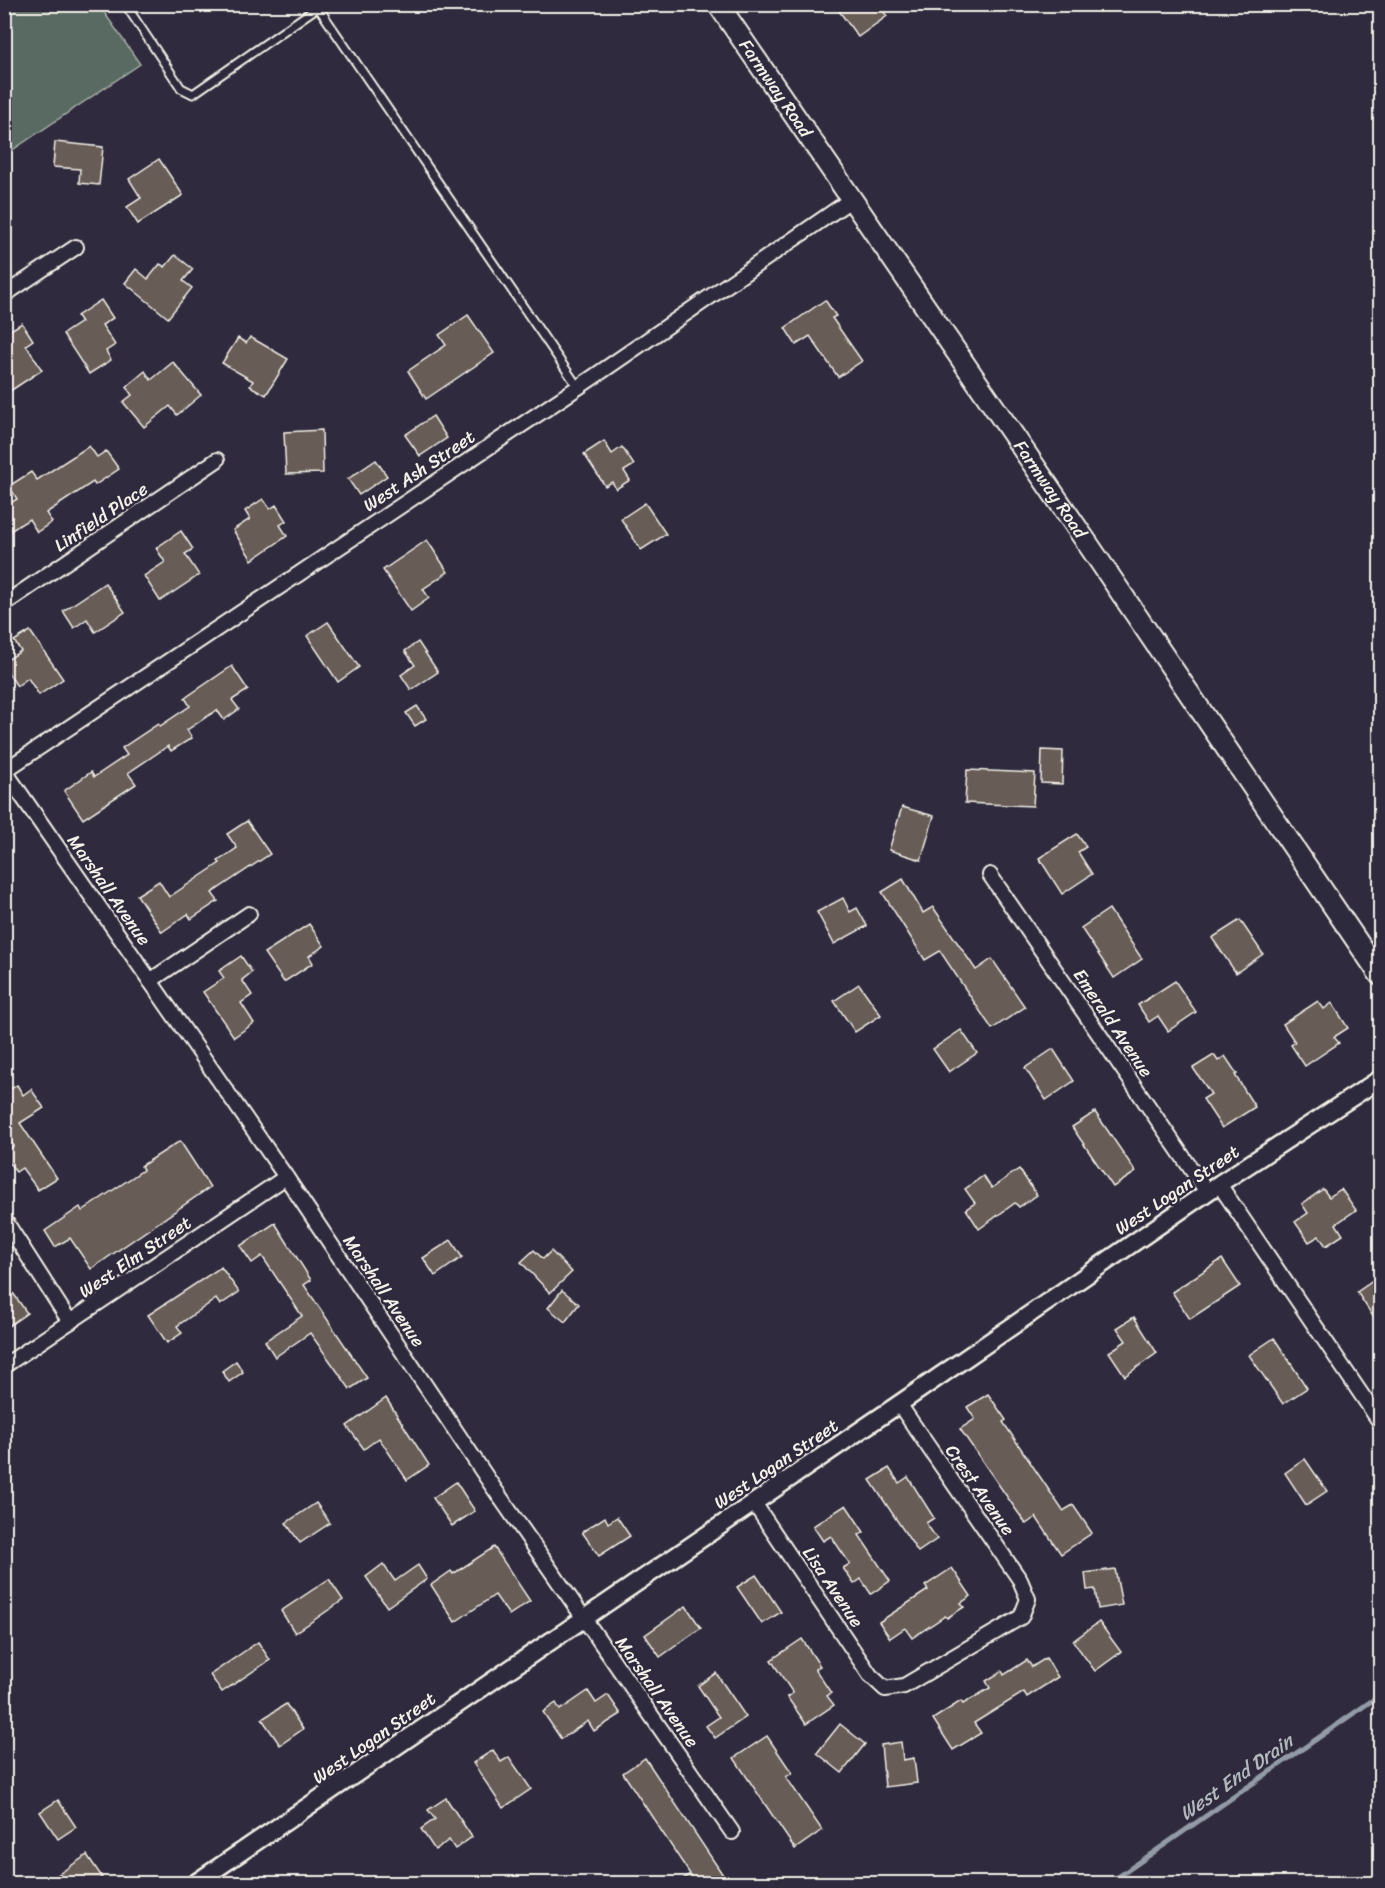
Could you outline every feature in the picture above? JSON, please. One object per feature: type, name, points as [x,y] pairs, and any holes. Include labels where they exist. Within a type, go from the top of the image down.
[{"type":"main road","name":"Farmway Road","points":[[718,4],[1380,975]]},
{"type":"street","name":"West Ash Street","points":[[5,771],[578,387],[852,199]]},
{"type":"street","points":[[4,295],[76,247]]},
{"type":"street","name":"Linfield Place","points":[[4,604],[217,460]]},
{"type":"street","name":"Marshall Avenue","points":[[5,771],[285,1177],[583,1618],[732,1832]]},
{"type":"street","name":"Emerald Avenue","points":[[990,874],[1380,1422]]},
{"type":"street","points":[[150,981],[249,914]]},
{"type":"street","name":"West Logan Street","points":[[194,1884],[1213,1188],[1380,1079]]},
{"type":"street","name":"West Elm Street","points":[[4,1366],[285,1177]]},
{"type":"street","points":[[4,1219],[70,1322]]},
{"type":"street","name":"Crest Avenue","points":[[885,1689],[904,1686],[1021,1617],[1028,1599],[1020,1580],[899,1404]]},
{"type":"street","name":"Lisa Avenue","points":[[754,1503],[870,1675],[885,1689]]},
{"type":"lane","points":[[125,4],[181,88],[193,94],[317,6],[578,387]]},
{"type":"green space","points":[[5,4],[99,5],[140,64],[5,155]]},
{"type":"building","points":[[834,4],[878,4],[887,16],[858,37]]},
{"type":"building","points":[[55,142],[103,147],[99,185],[79,183],[80,169],[53,167]]},
{"type":"building","points":[[159,159],[183,195],[138,224],[127,207],[141,198],[129,179]]},
{"type":"building","points":[[175,255],[193,269],[183,281],[192,288],[168,318],[125,283],[136,269],[148,279],[160,264],[165,267]]},
{"type":"building","points":[[101,300],[113,318],[102,325],[115,345],[106,351],[111,360],[89,374],[63,334],[81,322],[77,316]]},
{"type":"building","points":[[825,300],[836,316],[832,318],[862,361],[838,377],[810,336],[796,345],[785,328]]},
{"type":"building","points":[[468,315],[494,353],[426,399],[408,371],[446,345],[439,335]]},
{"type":"building","points":[[22,323],[33,340],[26,345],[42,370],[4,395],[4,360],[10,356],[4,347],[4,334]]},
{"type":"building","points":[[250,337],[288,359],[266,395],[250,386],[253,381],[222,363],[238,338],[246,343]]},
{"type":"building","points":[[173,362],[201,395],[177,415],[170,406],[144,427],[123,402],[132,395],[126,387],[145,371],[151,380]]},
{"type":"building","points":[[433,416],[447,438],[420,456],[405,435]]},
{"type":"building","points":[[322,430],[323,473],[286,474],[284,432]]},
{"type":"building","points":[[604,441],[612,454],[622,447],[634,465],[624,471],[630,480],[616,489],[612,482],[605,486],[584,454]]},
{"type":"building","points":[[89,446],[97,457],[106,451],[119,469],[95,485],[93,482],[46,513],[52,522],[37,532],[29,519],[4,535],[4,507],[17,499],[9,486],[31,472],[37,480]]},
{"type":"building","points":[[376,460],[387,476],[359,495],[348,479]]},
{"type":"building","points":[[263,499],[270,509],[276,505],[286,521],[280,525],[287,536],[252,560],[233,530],[250,519],[245,511]]},
{"type":"building","points":[[645,503],[666,534],[641,550],[621,519]]},
{"type":"building","points":[[181,531],[193,549],[185,554],[199,575],[160,601],[144,576],[165,562],[156,548]]},
{"type":"building","points":[[427,540],[448,572],[423,589],[429,598],[411,611],[383,570]]},
{"type":"building","points":[[105,583],[125,612],[95,632],[87,619],[74,628],[63,611]]},
{"type":"building","points":[[328,622],[359,667],[338,682],[307,636]]},
{"type":"building","points":[[30,631],[63,679],[39,695],[28,678],[17,686],[4,667],[4,662],[21,651],[14,641]]},
{"type":"building","points":[[418,642],[438,672],[411,690],[401,675],[415,665],[405,651]]},
{"type":"building","points":[[232,666],[248,690],[232,700],[239,709],[224,720],[217,710],[187,730],[192,738],[171,751],[168,746],[128,773],[136,784],[83,819],[64,791],[91,772],[94,777],[127,755],[122,748],[190,706],[185,698]]},
{"type":"building","points":[[417,706],[426,719],[415,726],[406,713]]},
{"type":"building","points":[[1042,750],[1063,751],[1062,784],[1041,783]]},
{"type":"building","points":[[967,770],[1035,773],[1033,806],[965,803]]},
{"type":"building","points":[[902,807],[934,816],[921,860],[889,850]]},
{"type":"building","points":[[247,821],[270,854],[212,893],[218,901],[191,919],[188,914],[162,932],[137,895],[159,881],[169,897],[220,863],[218,861],[237,848],[227,834]]},
{"type":"building","points":[[1077,834],[1086,847],[1078,852],[1092,874],[1062,894],[1039,858]]},
{"type":"building","points":[[903,879],[923,913],[933,907],[976,970],[992,959],[1025,1007],[992,1029],[940,951],[925,960],[882,892]]},
{"type":"building","points":[[843,898],[850,912],[857,908],[867,926],[834,944],[817,912]]},
{"type":"building","points":[[1109,909],[1142,959],[1114,978],[1081,928]]},
{"type":"building","points":[[1240,920],[1263,954],[1236,973],[1212,938]]},
{"type":"building","points":[[309,924],[324,946],[309,956],[313,963],[284,982],[264,953]]},
{"type":"building","points":[[241,956],[252,972],[242,980],[252,995],[241,1003],[254,1023],[234,1037],[203,992],[224,978],[219,971]]},
{"type":"building","points":[[1175,981],[1196,1012],[1168,1031],[1158,1016],[1149,1022],[1138,1005]]},
{"type":"building","points":[[859,984],[881,1015],[855,1032],[834,1001]]},
{"type":"building","points":[[1318,1001],[1324,1009],[1332,1003],[1348,1028],[1334,1037],[1339,1043],[1305,1066],[1291,1045],[1295,1042],[1283,1024]]},
{"type":"building","points":[[961,1030],[977,1053],[949,1072],[933,1049]]},
{"type":"building","points":[[1053,1049],[1074,1081],[1046,1100],[1025,1068]]},
{"type":"building","points":[[1214,1055],[1218,1061],[1225,1056],[1255,1107],[1222,1128],[1203,1099],[1211,1094],[1193,1068]]},
{"type":"building","points":[[17,1085],[23,1095],[31,1089],[44,1108],[20,1123],[57,1178],[38,1190],[22,1168],[16,1172],[4,1156],[4,1152],[14,1146],[4,1132],[4,1093]]},
{"type":"building","points":[[1095,1112],[1136,1172],[1113,1187],[1072,1127]]},
{"type":"building","points":[[180,1141],[210,1187],[91,1269],[70,1238],[55,1247],[45,1231],[80,1207],[82,1211],[143,1170],[141,1166]]},
{"type":"building","points":[[1019,1169],[1037,1195],[1019,1207],[1015,1203],[979,1229],[966,1209],[975,1203],[965,1189],[983,1176],[992,1188]]},
{"type":"building","points":[[1323,1189],[1329,1197],[1341,1189],[1356,1210],[1336,1224],[1343,1235],[1326,1246],[1319,1236],[1309,1242],[1295,1222],[1308,1213],[1302,1204]]},
{"type":"building","points":[[275,1223],[311,1280],[304,1285],[367,1378],[350,1389],[310,1333],[275,1357],[265,1341],[302,1316],[262,1256],[252,1263],[240,1246]]},
{"type":"building","points":[[451,1240],[462,1257],[435,1276],[423,1258]]},
{"type":"building","points":[[534,1250],[543,1259],[551,1251],[572,1272],[550,1293],[521,1262]]},
{"type":"building","points":[[1222,1259],[1240,1286],[1190,1319],[1172,1292]]},
{"type":"building","points":[[221,1267],[239,1292],[220,1305],[216,1299],[177,1326],[182,1333],[167,1343],[148,1315]]},
{"type":"building","points":[[1380,1276],[1380,1327],[1357,1292]]},
{"type":"building","points":[[4,1280],[27,1313],[4,1329]]},
{"type":"building","points":[[562,1290],[579,1304],[565,1322],[548,1308]]},
{"type":"building","points":[[1134,1317],[1157,1353],[1125,1376],[1109,1352],[1126,1341],[1117,1328]]},
{"type":"building","points":[[1274,1338],[1307,1388],[1283,1404],[1249,1355]]},
{"type":"building","points":[[236,1361],[243,1372],[229,1382],[222,1371]]},
{"type":"building","points":[[988,1394],[1006,1420],[1003,1422],[1063,1511],[1073,1505],[1092,1533],[1061,1554],[1036,1517],[1026,1524],[960,1429],[975,1419],[967,1407]]},
{"type":"building","points":[[386,1398],[429,1465],[407,1480],[379,1438],[364,1449],[347,1426]]},
{"type":"building","points":[[1305,1459],[1327,1491],[1306,1505],[1285,1473]]},
{"type":"building","points":[[889,1468],[899,1483],[908,1477],[934,1518],[926,1523],[937,1539],[918,1552],[870,1480]]},
{"type":"building","points":[[456,1482],[475,1511],[452,1526],[433,1498]]},
{"type":"building","points":[[316,1503],[330,1523],[300,1543],[286,1523]]},
{"type":"building","points":[[846,1505],[864,1532],[859,1535],[890,1581],[871,1594],[861,1579],[854,1584],[843,1568],[850,1564],[831,1536],[823,1541],[813,1526]]},
{"type":"building","points":[[605,1517],[608,1523],[617,1517],[630,1536],[599,1556],[582,1532]]},
{"type":"building","points":[[494,1547],[530,1601],[509,1615],[495,1595],[455,1622],[431,1585],[451,1571],[453,1574]]},
{"type":"building","points":[[383,1564],[395,1581],[418,1565],[427,1579],[387,1607],[366,1577]]},
{"type":"building","points":[[952,1568],[971,1596],[961,1603],[964,1607],[947,1618],[945,1616],[912,1638],[905,1628],[890,1638],[879,1622],[928,1590],[925,1586]]},
{"type":"building","points":[[1115,1569],[1122,1605],[1098,1609],[1095,1589],[1087,1590],[1085,1573]]},
{"type":"building","points":[[756,1575],[781,1612],[762,1624],[737,1587]]},
{"type":"building","points":[[329,1579],[343,1600],[295,1633],[281,1611]]},
{"type":"building","points":[[686,1606],[701,1628],[660,1657],[645,1635]]},
{"type":"building","points":[[1099,1622],[1121,1652],[1095,1671],[1073,1641]]},
{"type":"building","points":[[802,1639],[820,1666],[815,1669],[831,1693],[827,1696],[834,1705],[806,1724],[787,1697],[793,1693],[771,1660]]},
{"type":"building","points":[[258,1642],[270,1660],[222,1692],[210,1675]]},
{"type":"building","points":[[1046,1658],[1058,1677],[1027,1697],[1024,1692],[974,1723],[981,1733],[953,1750],[933,1719],[961,1701],[963,1704],[990,1688],[986,1681],[1002,1671],[1004,1675],[1027,1660],[1032,1667]]},
{"type":"building","points":[[716,1673],[746,1717],[715,1738],[706,1726],[719,1717],[698,1686]]},
{"type":"building","points":[[588,1691],[596,1703],[608,1695],[621,1714],[594,1731],[588,1721],[561,1739],[543,1712],[556,1703],[560,1710]]},
{"type":"building","points":[[286,1704],[303,1729],[280,1745],[262,1719]]},
{"type":"building","points":[[840,1724],[865,1744],[842,1773],[817,1753]]},
{"type":"building","points":[[767,1736],[792,1773],[786,1777],[822,1830],[795,1849],[734,1758]]},
{"type":"building","points":[[901,1742],[903,1760],[914,1758],[917,1783],[885,1787],[881,1745]]},
{"type":"building","points":[[493,1750],[501,1762],[509,1757],[531,1789],[503,1808],[473,1763]]},
{"type":"building","points":[[645,1758],[725,1878],[716,1884],[676,1884],[690,1874],[623,1773]]},
{"type":"building","points":[[446,1798],[472,1837],[455,1849],[449,1840],[435,1850],[421,1829],[435,1819],[428,1810]]},
{"type":"building","points":[[58,1800],[76,1827],[58,1839],[40,1812]]},
{"type":"building","points":[[87,1855],[102,1877],[93,1884],[44,1884]]},
{"type":"waterway","name":"West End Drain","points":[[1108,1884],[1380,1695]]}]
